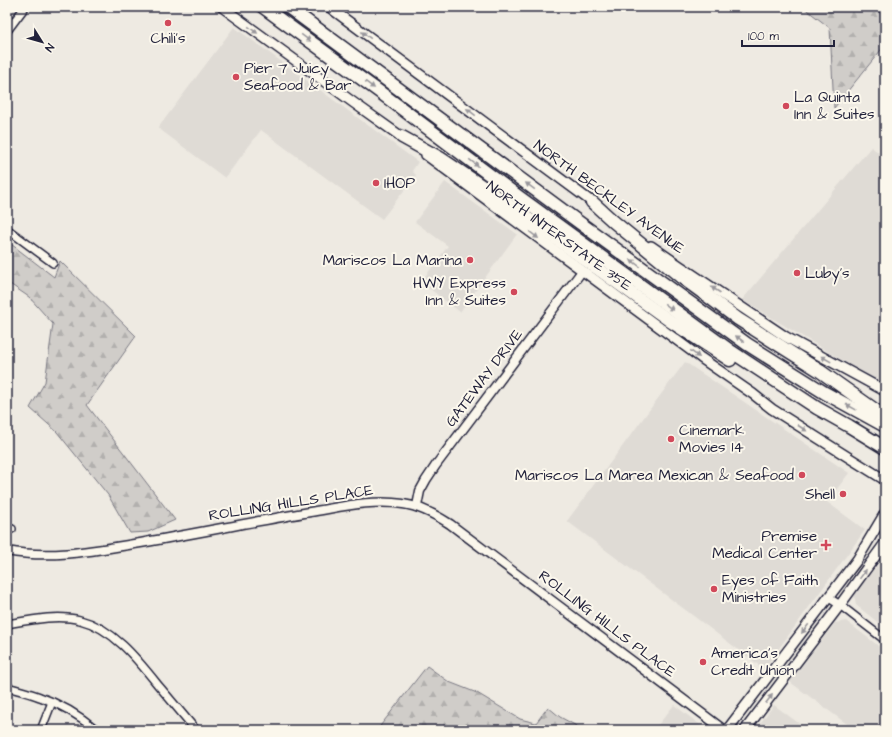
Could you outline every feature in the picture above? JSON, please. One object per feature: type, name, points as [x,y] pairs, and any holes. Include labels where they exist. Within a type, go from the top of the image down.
[{"type":"highway","points":[[263,7],[381,93],[519,197],[732,352],[817,408],[885,448]]},
{"type":"highway","points":[[288,7],[746,344],[825,392],[885,426]]},
{"type":"highway","points":[[402,137],[440,158],[501,199],[670,320],[744,370],[784,394],[817,408]]},
{"type":"highway","points":[[592,202],[614,222],[681,276],[738,319],[820,371],[885,417]]},
{"type":"main road","name":"NORTH INTERSTATE 35E","points":[[222,7],[402,137],[582,271],[772,409],[885,480]]},
{"type":"main road","name":"NORTH BECKLEY AVENUE","points":[[328,7],[680,266],[786,336],[885,391]]},
{"type":"main road","points":[[848,458],[862,460],[885,473]]},
{"type":"main road","points":[[725,730],[829,598],[857,560],[885,513]]},
{"type":"main road","points":[[745,730],[885,543]]},
{"type":"street","points":[[7,31],[25,7]]},
{"type":"street","points":[[7,229],[53,263]]},
{"type":"street","name":"GATEWAY DRIVE","points":[[417,506],[420,491],[436,465],[582,271]]},
{"type":"street","name":"ROLLING HILLS PLACE","points":[[7,551],[45,554],[87,551],[369,502],[389,502],[417,506],[442,518],[725,730]]},
{"type":"street","points":[[829,598],[885,640]]},
{"type":"street","points":[[7,624],[59,617],[79,619],[95,624],[110,634],[146,670],[196,730]]},
{"type":"street","points":[[7,687],[52,702],[70,711],[97,730]]},
{"type":"street","points":[[40,730],[52,702]]},
{"type":"shaded area","points":[[234,27],[418,162],[412,171],[416,175],[382,219],[261,130],[225,178],[158,128]]},
{"type":"shaded area","points":[[871,147],[885,157],[885,386],[742,300]]},
{"type":"shaded area","points":[[445,182],[517,234],[460,312],[421,282],[448,246],[415,222]]},
{"type":"shaded area","points":[[685,362],[849,473],[827,502],[865,530],[764,669],[567,521]]},
{"type":"shaded area","points":[[885,557],[885,628],[856,605],[854,593]]},
{"type":"shaded area","points":[[846,621],[885,651],[885,716],[875,730],[855,730],[790,682],[835,623]]},
{"type":"shaded area","points":[[674,705],[707,730],[654,730]]},
{"type":"shaded area","points":[[774,705],[808,730],[755,730]]},
{"type":"green space","points":[[803,7],[876,7],[885,20],[885,45],[834,108],[830,28]]},
{"type":"green space","points":[[7,241],[54,277],[60,261],[136,336],[87,405],[175,520],[148,532],[130,533],[108,495],[57,432],[30,408],[45,382],[53,324],[29,297],[7,282]]},
{"type":"green space","points":[[427,666],[449,682],[477,693],[520,719],[536,723],[548,707],[560,717],[584,730],[377,730]]},
{"type":"place","name":"Chili's","points":[[168,23]]},
{"type":"place","name":"Pier 7 Juicy Seafood & Bar","points":[[236,77]]},
{"type":"place","name":"La Quinta Inn & Suites","points":[[786,106]]},
{"type":"place","name":"IHOP","points":[[376,183]]},
{"type":"place","name":"Mariscos La Marina","points":[[470,260]]},
{"type":"place","name":"Luby's","points":[[797,273]]},
{"type":"place","name":"HWY Express Inn & Suites","points":[[514,292]]},
{"type":"place","name":"Cinemark Movies 14","points":[[671,439]]},
{"type":"place","name":"Mariscos La Marea Mexican & Seafood","points":[[802,475]]},
{"type":"place","name":"Shell","points":[[843,494]]},
{"type":"place","name":"Premise Medical Center","points":[[826,545]]},
{"type":"place","name":"Eyes of Faith Ministries","points":[[714,589]]},
{"type":"place","name":"America's Credit Union","points":[[703,662]]}]
